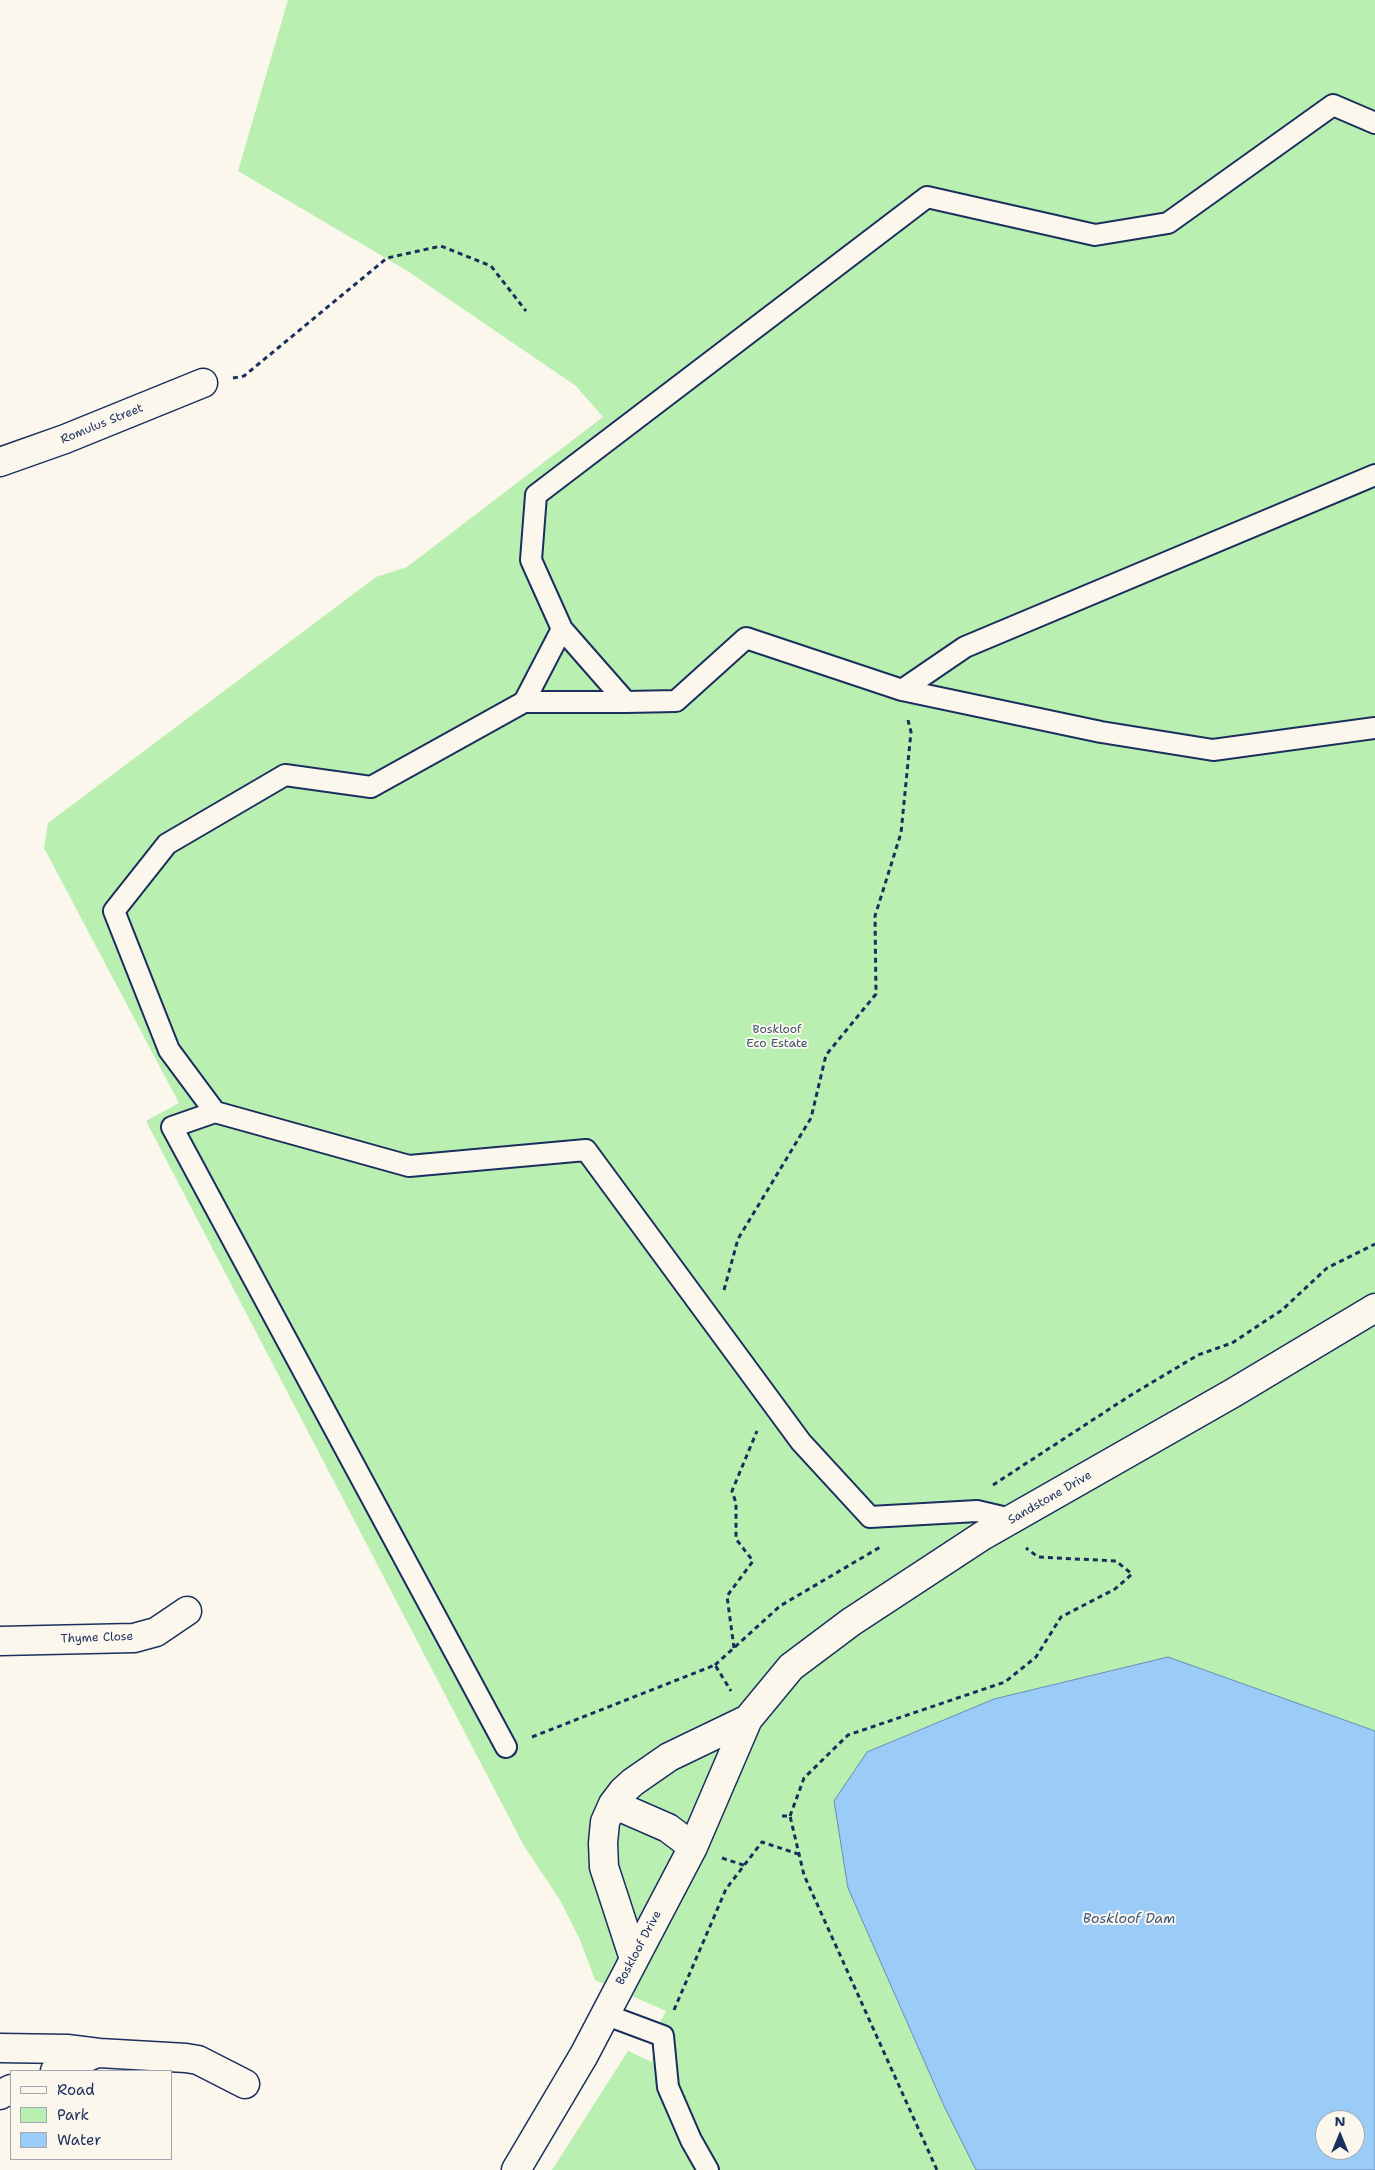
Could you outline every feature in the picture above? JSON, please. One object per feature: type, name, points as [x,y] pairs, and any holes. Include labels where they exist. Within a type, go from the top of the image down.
[{"type":"street","name":"Romulus Street","points":[[0,462],[65,439],[203,383]]},
{"type":"street","name":"Sandstone Drive","points":[[748,1719],[792,1667],[851,1622],[1011,1520],[1233,1393],[1375,1308]]},
{"type":"street","name":"Thyme Close","points":[[0,1641],[134,1638],[156,1632],[187,1611]]},
{"type":"street","points":[[634,1958],[604,1867],[603,1843],[605,1822],[613,1804],[633,1782],[669,1757],[748,1719]]},
{"type":"street","name":"Boskloof Drive","points":[[516,2170],[584,2054],[693,1848],[748,1719]]},
{"type":"street","points":[[613,1804],[668,1828],[693,1848]]},
{"type":"street","points":[[0,2048],[67,2049],[198,2060],[245,2084]]},
{"type":"street","points":[[57,2070],[99,2053]]},
{"type":"lane","points":[[626,702],[562,628],[531,560],[536,495],[928,197],[1095,235],[1168,223],[1333,105],[1375,123]]},
{"type":"lane","points":[[902,690],[965,647],[1375,475]]},
{"type":"lane","points":[[524,702],[562,628]]},
{"type":"lane","points":[[215,1112],[169,1050],[114,911],[167,844],[285,775],[370,787],[524,702],[676,701],[746,638],[902,690],[1101,732],[1213,750],[1375,728]]},
{"type":"lane","points":[[506,1747],[172,1127],[215,1112],[409,1166],[586,1150],[801,1442],[870,1517],[977,1511],[1011,1520]]},
{"type":"lane","points":[[604,2014],[663,2036],[668,2086],[691,2140],[708,2170]]},
{"type":"path","points":[[203,383],[244,376],[388,258],[441,246],[490,266],[526,311]]},
{"type":"path","points":[[723,1293],[738,1239],[811,1118],[826,1055],[876,994],[875,916],[901,833],[911,732],[902,690]]},
{"type":"path","points":[[985,1483],[994,1485],[1131,1395],[1198,1356],[1232,1343],[1282,1310],[1327,1268],[1375,1244]]},
{"type":"path","points":[[734,1648],[727,1596],[753,1561],[736,1539],[736,1503],[732,1491],[757,1430],[760,1388]]},
{"type":"path","points":[[506,1747],[715,1666],[780,1606],[880,1549],[908,1515]]},
{"type":"path","points":[[937,2170],[804,1875],[790,1816],[804,1778],[848,1735],[1005,1682],[1036,1657],[1061,1617],[1115,1589],[1132,1574],[1116,1561],[1038,1557],[1022,1545],[1011,1520]]},
{"type":"path","points":[[715,1666],[748,1719]]},
{"type":"path","points":[[782,1816],[790,1816]]},
{"type":"path","points":[[663,2036],[726,1889],[746,1866],[762,1842],[799,1854]]},
{"type":"green space","name":"Boskloof Eco Estate","points":[[288,0],[1375,0],[1375,2170],[552,2170],[628,2051],[652,2062],[655,2032],[666,2011],[595,1980],[580,1940],[560,1900],[524,1846],[146,1121],[179,1103],[44,848],[48,823],[376,577],[407,567],[603,417],[576,386],[406,270],[238,171]]},
{"type":"water","name":"Boskloof Dam","points":[[1168,1657],[1375,1731],[1375,2170],[976,2170],[944,2106],[848,1888],[834,1801],[867,1752],[994,1699]]}]
